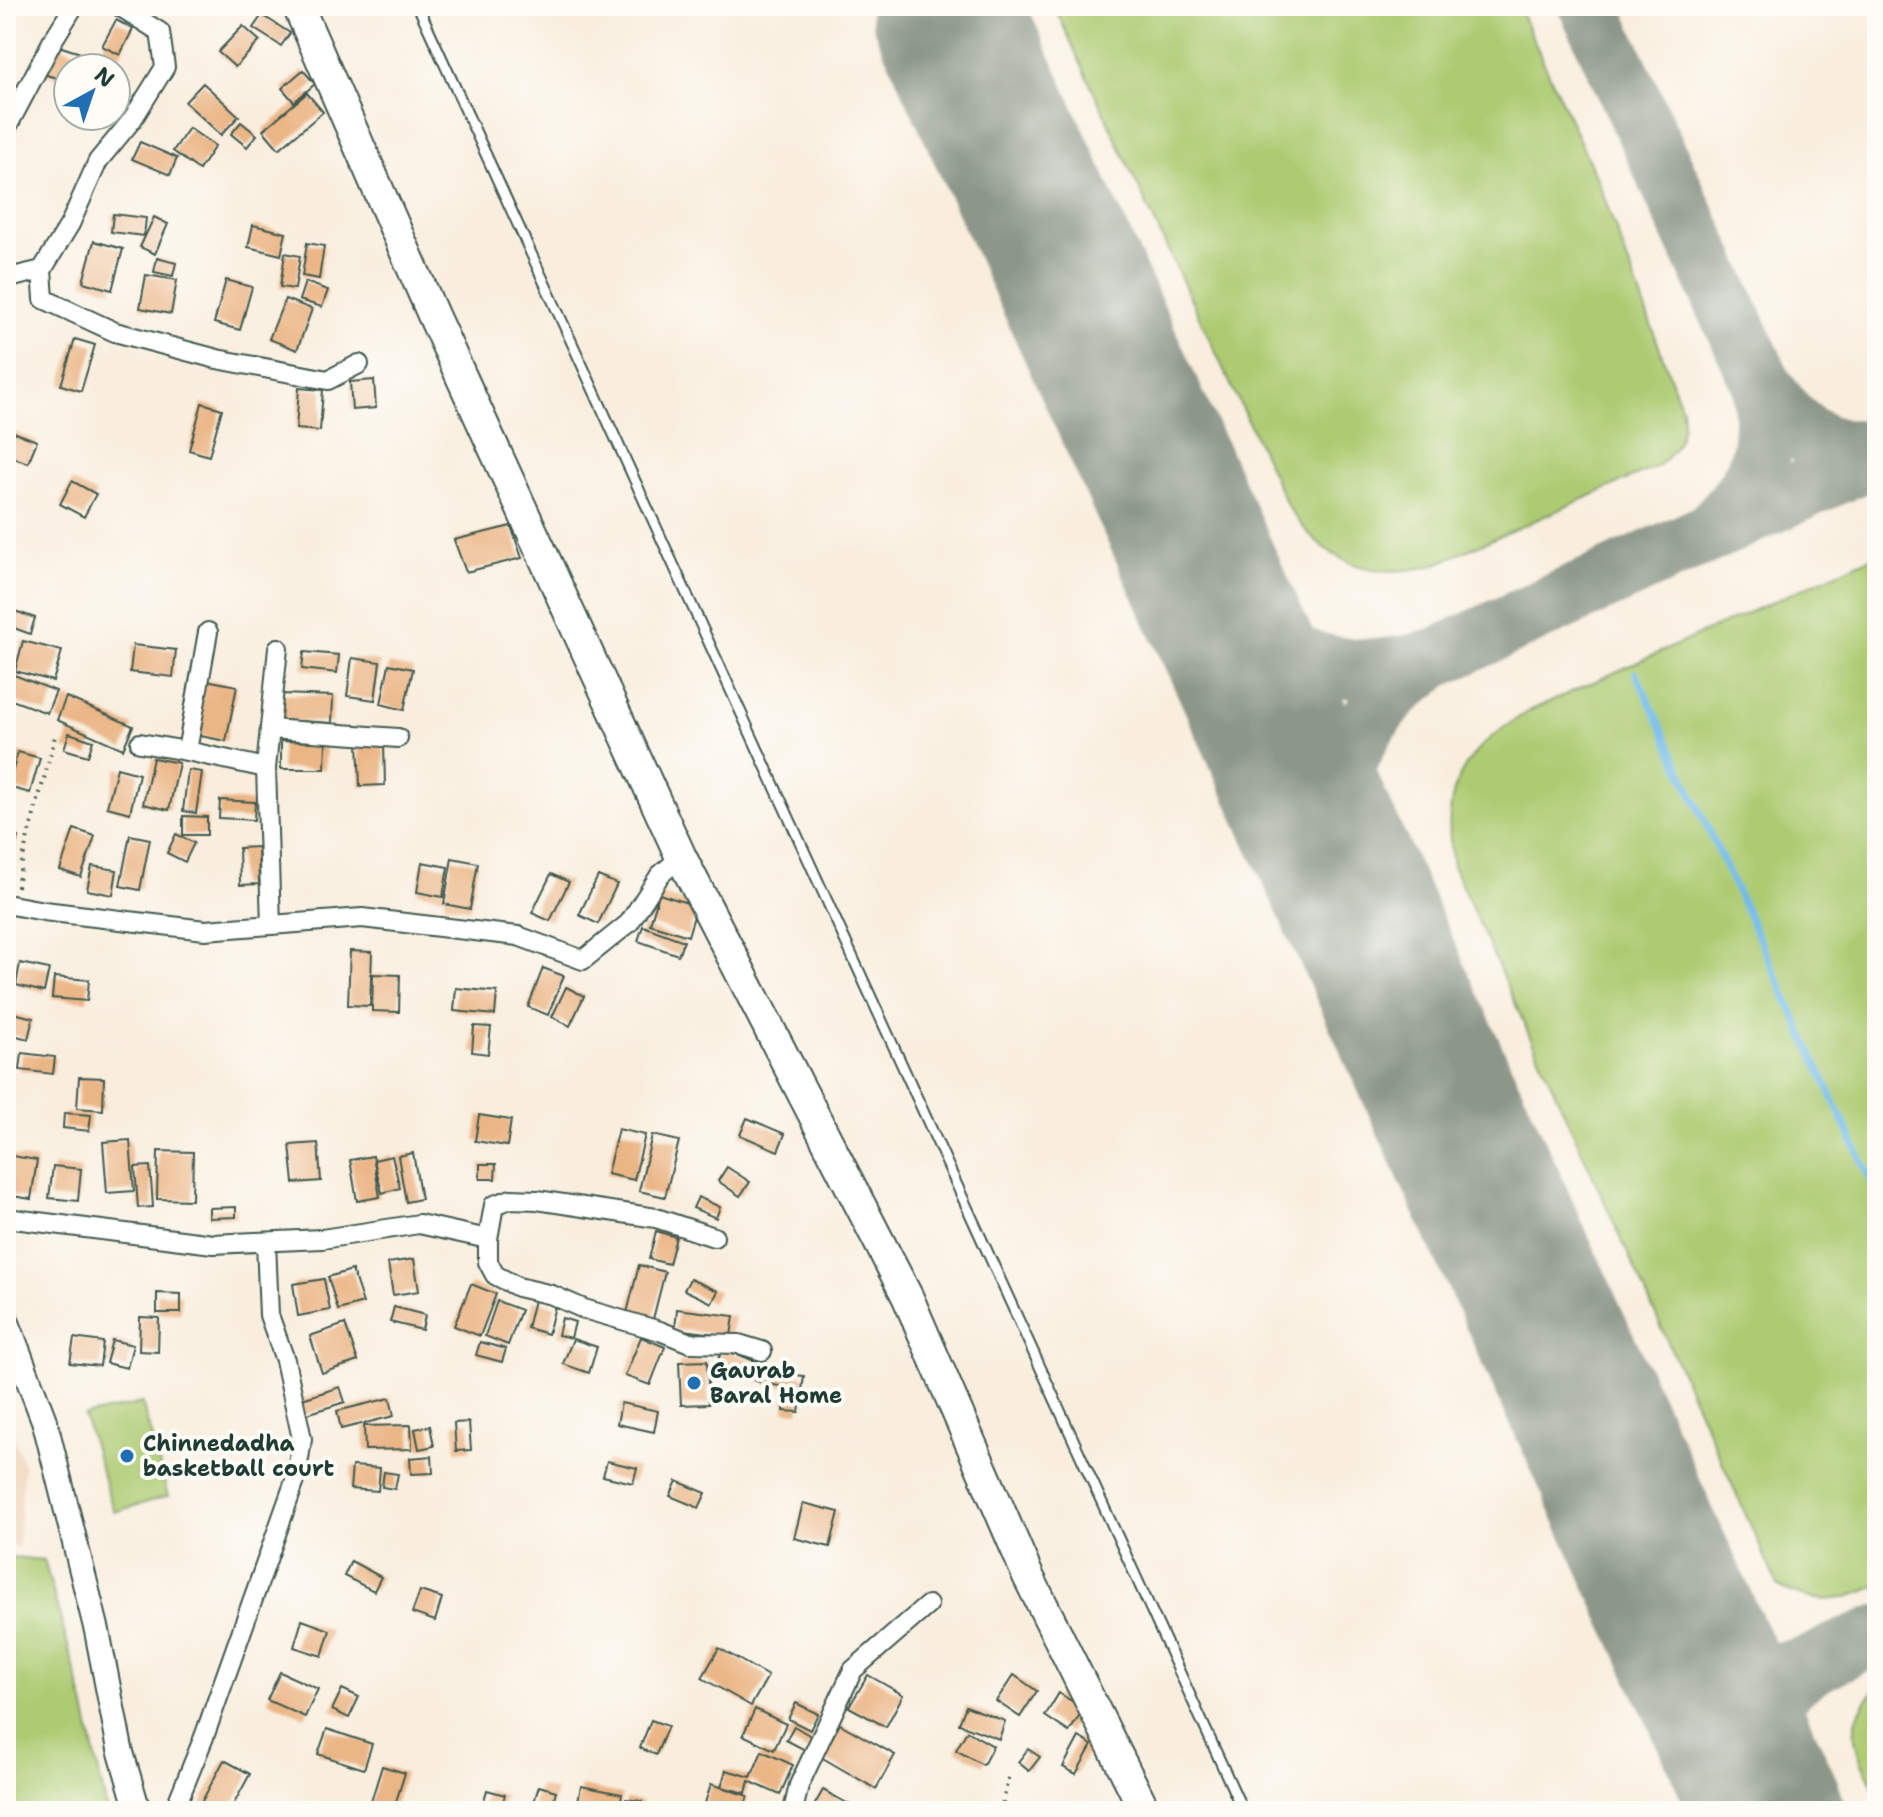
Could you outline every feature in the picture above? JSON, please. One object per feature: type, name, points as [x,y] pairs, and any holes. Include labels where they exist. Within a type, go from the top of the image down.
[{"type":"main road","points":[[298,6],[439,329],[681,857],[908,1298],[1028,1576],[1145,1811]]},
{"type":"street","points":[[6,129],[74,6]]},
{"type":"street","points":[[119,6],[160,32],[165,67],[132,120],[98,161],[70,224],[42,270],[44,299],[115,332],[217,359],[328,380],[359,364]]},
{"type":"street","points":[[6,276],[42,270]]},
{"type":"street","points":[[187,751],[208,632]]},
{"type":"street","points":[[271,925],[266,768],[278,648]]},
{"type":"street","points":[[270,729],[398,738]]},
{"type":"street","points":[[140,743],[266,768]]},
{"type":"street","points":[[10,905],[205,930],[362,918],[518,936],[583,960],[629,923],[660,875],[681,857]]},
{"type":"street","points":[[714,1237],[656,1218],[511,1199],[494,1205],[488,1239],[488,1262],[495,1275],[518,1287],[552,1295],[584,1309],[690,1343],[739,1344],[762,1351]]},
{"type":"street","points":[[6,1218],[213,1244],[322,1239],[419,1224],[488,1239]]},
{"type":"street","points":[[174,1811],[204,1737],[233,1648],[296,1478],[302,1439],[285,1360],[269,1315],[266,1242]]},
{"type":"street","points":[[6,1320],[45,1423],[97,1631],[120,1749],[138,1811]]},
{"type":"street","points":[[793,1811],[799,1785],[853,1670],[928,1605]]},
{"type":"lane","points":[[418,6],[1243,1811]]},
{"type":"path","points":[[10,905],[55,736]]},
{"type":"path","points":[[1001,1811],[1009,1774]]},
{"type":"shaded area","points":[[6,1385],[16,1444],[24,1465],[18,1547],[6,1544]]},
{"type":"green space","points":[[1054,6],[1518,6],[1598,181],[1682,409],[1681,434],[1674,449],[1656,467],[1434,565],[1389,571],[1349,562],[1332,553],[1301,524],[1287,505]]},
{"type":"green space","points":[[1877,555],[1877,1586],[1851,1596],[1828,1600],[1804,1596],[1778,1586],[1453,866],[1450,813],[1461,773],[1473,756],[1488,740],[1531,710]]},
{"type":"green space","name":"Chinnedadha basketball court","points":[[142,1403],[168,1496],[114,1512],[84,1416]]},
{"type":"green space","points":[[12,1557],[44,1560],[84,1703],[107,1811],[6,1811],[6,1571]]},
{"type":"green space","points":[[1877,1688],[1877,1795],[1858,1753],[1855,1728],[1865,1702]]},
{"type":"building","points":[[262,15],[290,33],[281,46],[253,28]]},
{"type":"building","points":[[116,20],[133,29],[122,52],[102,46]]},
{"type":"building","points":[[243,26],[260,41],[235,67],[218,52]]},
{"type":"building","points":[[52,44],[77,52],[52,52],[52,77],[43,74]]},
{"type":"building","points":[[303,70],[315,84],[294,102],[282,88]]},
{"type":"building","points":[[203,83],[239,116],[221,135],[185,102]]},
{"type":"building","points":[[307,93],[323,112],[279,149],[263,130]]},
{"type":"building","points":[[241,122],[257,135],[247,147],[231,134]]},
{"type":"building","points":[[189,128],[215,146],[199,170],[173,151]]},
{"type":"building","points":[[140,142],[177,158],[170,175],[132,159]]},
{"type":"building","points":[[113,214],[146,218],[144,236],[111,232]]},
{"type":"building","points":[[154,217],[168,224],[155,254],[140,247]]},
{"type":"building","points":[[253,225],[286,233],[281,255],[248,247]]},
{"type":"building","points":[[94,241],[123,249],[112,290],[83,282]]},
{"type":"building","points":[[307,243],[324,246],[319,279],[302,276]]},
{"type":"building","points":[[285,253],[300,256],[295,289],[280,287]]},
{"type":"building","points":[[157,258],[176,263],[173,276],[154,272]]},
{"type":"building","points":[[146,275],[177,280],[171,314],[140,308]]},
{"type":"building","points":[[226,280],[252,287],[240,330],[214,323]]},
{"type":"building","points":[[305,282],[328,290],[322,307],[299,300]]},
{"type":"building","points":[[285,299],[312,309],[297,350],[269,339]]},
{"type":"building","points":[[75,339],[95,345],[81,391],[61,385]]},
{"type":"building","points":[[374,380],[376,408],[352,410],[350,382]]},
{"type":"building","points":[[299,388],[323,390],[320,431],[296,429]]},
{"type":"building","points":[[202,403],[222,409],[209,456],[189,450]]},
{"type":"building","points":[[6,429],[37,441],[28,463],[6,455]]},
{"type":"building","points":[[72,481],[96,494],[84,517],[60,504]]},
{"type":"building","points":[[511,526],[522,558],[466,572],[454,540]]},
{"type":"building","points":[[6,608],[35,618],[30,634],[6,625]]},
{"type":"building","points":[[23,641],[62,651],[53,681],[15,671]]},
{"type":"building","points":[[133,645],[176,650],[173,677],[130,672]]},
{"type":"building","points":[[304,652],[339,655],[337,673],[302,669]]},
{"type":"building","points":[[352,658],[380,662],[375,700],[347,696]]},
{"type":"building","points":[[389,664],[413,669],[404,710],[381,704]]},
{"type":"building","points":[[14,675],[56,691],[47,713],[6,698]]},
{"type":"building","points":[[206,680],[237,686],[226,741],[195,735]]},
{"type":"building","points":[[281,694],[333,696],[332,723],[280,720]]},
{"type":"building","points":[[66,697],[133,726],[123,749],[57,720]]},
{"type":"building","points":[[69,733],[93,741],[88,756],[64,749]]},
{"type":"building","points":[[281,741],[326,742],[325,769],[281,769]]},
{"type":"building","points":[[384,742],[385,785],[360,786],[358,743]]},
{"type":"building","points":[[18,752],[40,758],[30,793],[8,787]]},
{"type":"building","points":[[153,758],[179,763],[169,810],[143,804]]},
{"type":"building","points":[[117,768],[139,774],[130,813],[107,807]]},
{"type":"building","points":[[188,770],[202,772],[196,813],[183,811]]},
{"type":"building","points":[[220,800],[255,802],[254,820],[219,818]]},
{"type":"building","points":[[183,816],[207,817],[207,835],[183,835]]},
{"type":"building","points":[[74,829],[95,836],[81,877],[60,870]]},
{"type":"building","points":[[6,834],[18,837],[11,862],[6,861]]},
{"type":"building","points":[[176,834],[194,843],[185,862],[167,853]]},
{"type":"building","points":[[130,835],[150,839],[140,890],[120,886]]},
{"type":"building","points":[[258,847],[259,884],[240,885],[239,848]]},
{"type":"building","points":[[452,858],[478,863],[470,909],[444,904]]},
{"type":"building","points":[[422,862],[448,867],[443,897],[417,892]]},
{"type":"building","points":[[92,866],[117,870],[113,895],[87,890]]},
{"type":"building","points":[[551,874],[569,882],[550,921],[532,913]]},
{"type":"building","points":[[598,876],[617,884],[598,924],[579,915]]},
{"type":"building","points":[[659,894],[697,906],[688,936],[650,924]]},
{"type":"building","points":[[643,926],[684,941],[678,955],[638,941]]},
{"type":"building","points":[[350,951],[372,952],[370,1006],[348,1005]]},
{"type":"building","points":[[20,963],[49,969],[44,992],[16,985]]},
{"type":"building","points":[[543,968],[564,976],[548,1015],[528,1007]]},
{"type":"building","points":[[373,974],[400,975],[399,1012],[372,1011]]},
{"type":"building","points":[[54,977],[89,980],[87,1001],[52,998]]},
{"type":"building","points":[[566,987],[584,996],[570,1026],[552,1017]]},
{"type":"building","points":[[456,988],[497,992],[495,1015],[454,1011]]},
{"type":"building","points":[[10,1012],[33,1018],[28,1039],[6,1033]]},
{"type":"building","points":[[474,1026],[491,1027],[488,1054],[472,1052]]},
{"type":"building","points":[[22,1053],[55,1057],[53,1074],[20,1070]]},
{"type":"building","points":[[79,1077],[104,1078],[103,1110],[77,1108]]},
{"type":"building","points":[[64,1113],[91,1115],[89,1131],[63,1128]]},
{"type":"building","points":[[479,1115],[511,1120],[507,1146],[475,1141]]},
{"type":"building","points":[[747,1118],[785,1134],[778,1151],[740,1135]]},
{"type":"building","points":[[618,1129],[645,1135],[634,1180],[607,1174]]},
{"type":"building","points":[[652,1135],[679,1141],[665,1197],[639,1191]]},
{"type":"building","points":[[130,1140],[134,1191],[107,1193],[103,1142]]},
{"type":"building","points":[[318,1143],[321,1181],[294,1183],[290,1145]]},
{"type":"building","points":[[158,1151],[193,1152],[192,1200],[157,1199]]},
{"type":"building","points":[[413,1153],[421,1199],[406,1202],[398,1156]]},
{"type":"building","points":[[6,1155],[37,1160],[31,1199],[6,1195]]},
{"type":"building","points":[[373,1156],[380,1197],[357,1201],[350,1160]]},
{"type":"building","points":[[392,1156],[400,1188],[382,1193],[374,1160]]},
{"type":"building","points":[[480,1164],[496,1164],[495,1179],[480,1179]]},
{"type":"building","points":[[53,1166],[81,1169],[78,1201],[49,1198]]},
{"type":"building","points":[[150,1166],[153,1207],[138,1208],[135,1167]]},
{"type":"building","points":[[727,1167],[750,1182],[740,1196],[718,1181]]},
{"type":"building","points":[[698,1197],[720,1207],[716,1218],[693,1208]]},
{"type":"building","points":[[236,1207],[236,1217],[209,1218],[209,1208]]},
{"type":"building","points":[[656,1231],[676,1237],[669,1264],[649,1259]]},
{"type":"building","points":[[414,1259],[419,1291],[393,1295],[388,1263]]},
{"type":"building","points":[[639,1265],[665,1272],[653,1319],[627,1313]]},
{"type":"building","points":[[352,1270],[363,1303],[338,1310],[328,1277]]},
{"type":"building","points":[[324,1279],[330,1310],[298,1316],[293,1284]]},
{"type":"building","points":[[690,1279],[718,1291],[712,1303],[684,1290]]},
{"type":"building","points":[[471,1284],[496,1294],[480,1336],[454,1326]]},
{"type":"building","points":[[157,1293],[181,1294],[181,1313],[157,1313]]},
{"type":"building","points":[[534,1300],[555,1306],[548,1334],[527,1328]]},
{"type":"building","points":[[497,1301],[521,1310],[508,1345],[485,1336]]},
{"type":"building","points":[[394,1307],[425,1315],[422,1330],[390,1322]]},
{"type":"building","points":[[677,1309],[734,1316],[731,1336],[675,1329]]},
{"type":"building","points":[[140,1317],[159,1318],[158,1352],[139,1351]]},
{"type":"building","points":[[562,1318],[575,1322],[571,1338],[558,1335]]},
{"type":"building","points":[[345,1324],[358,1361],[322,1373],[310,1336]]},
{"type":"building","points":[[641,1337],[665,1347],[650,1385],[625,1376]]},
{"type":"building","points":[[74,1338],[103,1342],[100,1366],[70,1363]]},
{"type":"building","points":[[573,1339],[597,1347],[589,1373],[563,1364]]},
{"type":"building","points":[[112,1340],[133,1345],[127,1368],[106,1363]]},
{"type":"building","points":[[480,1342],[506,1349],[502,1362],[476,1355]]},
{"type":"building","points":[[723,1348],[766,1366],[759,1382],[716,1365]]},
{"type":"building","name":"Gaurab Baral Home","points":[[707,1361],[709,1404],[681,1405],[679,1362]]},
{"type":"building","points":[[767,1371],[804,1376],[799,1412],[784,1411],[787,1387],[766,1384]]},
{"type":"building","points":[[340,1387],[345,1402],[304,1415],[299,1400]]},
{"type":"building","points":[[390,1398],[394,1416],[341,1429],[337,1411]]},
{"type":"building","points":[[621,1403],[658,1411],[654,1432],[617,1424]]},
{"type":"building","points":[[469,1422],[471,1450],[456,1451],[454,1423]]},
{"type":"building","points":[[411,1425],[412,1449],[365,1450],[364,1426]]},
{"type":"building","points":[[430,1426],[434,1446],[419,1449],[415,1429]]},
{"type":"building","points":[[432,1456],[433,1473],[411,1474],[410,1458]]},
{"type":"building","points":[[607,1461],[637,1468],[633,1483],[603,1476]]},
{"type":"building","points":[[352,1466],[380,1468],[378,1491],[350,1489]]},
{"type":"building","points":[[384,1472],[398,1474],[395,1489],[382,1487]]},
{"type":"building","points":[[677,1481],[706,1493],[699,1508],[670,1496]]},
{"type":"building","points":[[803,1503],[839,1512],[830,1547],[794,1538]]},
{"type":"building","points":[[351,1561],[381,1577],[374,1591],[344,1576]]},
{"type":"building","points":[[420,1591],[442,1598],[435,1621],[412,1613]]},
{"type":"building","points":[[302,1620],[330,1630],[322,1656],[294,1647]]},
{"type":"building","points":[[719,1648],[768,1676],[751,1706],[702,1678]]},
{"type":"building","points":[[280,1672],[318,1689],[305,1717],[267,1700]]},
{"type":"building","points":[[868,1675],[903,1695],[886,1727],[849,1707]]},
{"type":"building","points":[[1014,1675],[1037,1691],[1020,1717],[996,1701]]},
{"type":"building","points":[[342,1689],[359,1697],[349,1718],[332,1710]]},
{"type":"building","points":[[1059,1693],[1084,1709],[1069,1732],[1045,1716]]},
{"type":"building","points":[[796,1703],[818,1714],[810,1730],[788,1719]]},
{"type":"building","points":[[966,1706],[1005,1721],[999,1739],[959,1724]]},
{"type":"building","points":[[755,1709],[786,1724],[774,1750],[743,1735]]},
{"type":"building","points":[[651,1720],[668,1726],[656,1755],[640,1748]]},
{"type":"building","points":[[840,1724],[895,1755],[876,1789],[821,1757]]},
{"type":"building","points":[[794,1726],[814,1738],[807,1751],[786,1740]]},
{"type":"building","points":[[327,1729],[372,1744],[364,1769],[318,1754]]},
{"type":"building","points":[[967,1731],[993,1746],[983,1765],[956,1750]]},
{"type":"building","points":[[1079,1737],[1092,1745],[1076,1774],[1063,1767]]},
{"type":"building","points":[[1028,1749],[1040,1757],[1029,1771],[1018,1762]]},
{"type":"building","points":[[762,1751],[793,1765],[780,1795],[749,1781],[746,1793],[721,1787],[726,1770],[751,1777]]},
{"type":"building","points":[[224,1760],[250,1774],[230,1811],[216,1811],[201,1803]]},
{"type":"building","points":[[382,1766],[405,1773],[393,1811],[368,1811]]},
{"type":"building","points":[[711,1784],[748,1796],[743,1811],[730,1811],[705,1803]]},
{"type":"building","points":[[539,1786],[556,1791],[551,1810],[533,1805]]},
{"type":"building","points":[[581,1786],[622,1794],[619,1811],[576,1811]]},
{"type":"building","points":[[487,1790],[505,1795],[500,1811],[481,1811]]},
{"type":"building","points":[[823,1790],[861,1811],[811,1811]]},
{"type":"building","points":[[626,1799],[642,1801],[641,1811],[625,1811]]},
{"type":"waterway","points":[[1636,673],[1877,1194]]},
{"type":"taxiway","points":[[1589,6],[1762,384]]},
{"type":"taxiway","points":[[1712,530],[1741,496],[1758,464],[1764,429],[1762,384],[1784,414],[1809,436],[1840,448],[1877,450]]},
{"type":"taxiway","points":[[1349,891],[1339,832],[1340,797],[1345,773],[1364,729],[1395,690],[1414,674],[1434,659],[1877,456]]},
{"type":"taxiway","points":[[1200,565],[1242,619],[1263,637],[1308,660],[1357,669],[1408,665],[1434,659]]},
{"type":"taxiway","points":[[1673,1600],[1700,1636],[1729,1661],[1764,1671],[1811,1665]]},
{"type":"taxiway","points":[[1767,1806],[1757,1754],[1768,1708],[1779,1692],[1807,1668],[1877,1635]]},
{"type":"runway","points":[[945,6],[1769,1811]]},
{"type":"place","name":"Gaurab Baral Home","points":[[694,1383]]},
{"type":"place","name":"Chinnedadha basketball court","points":[[127,1456]]}]
